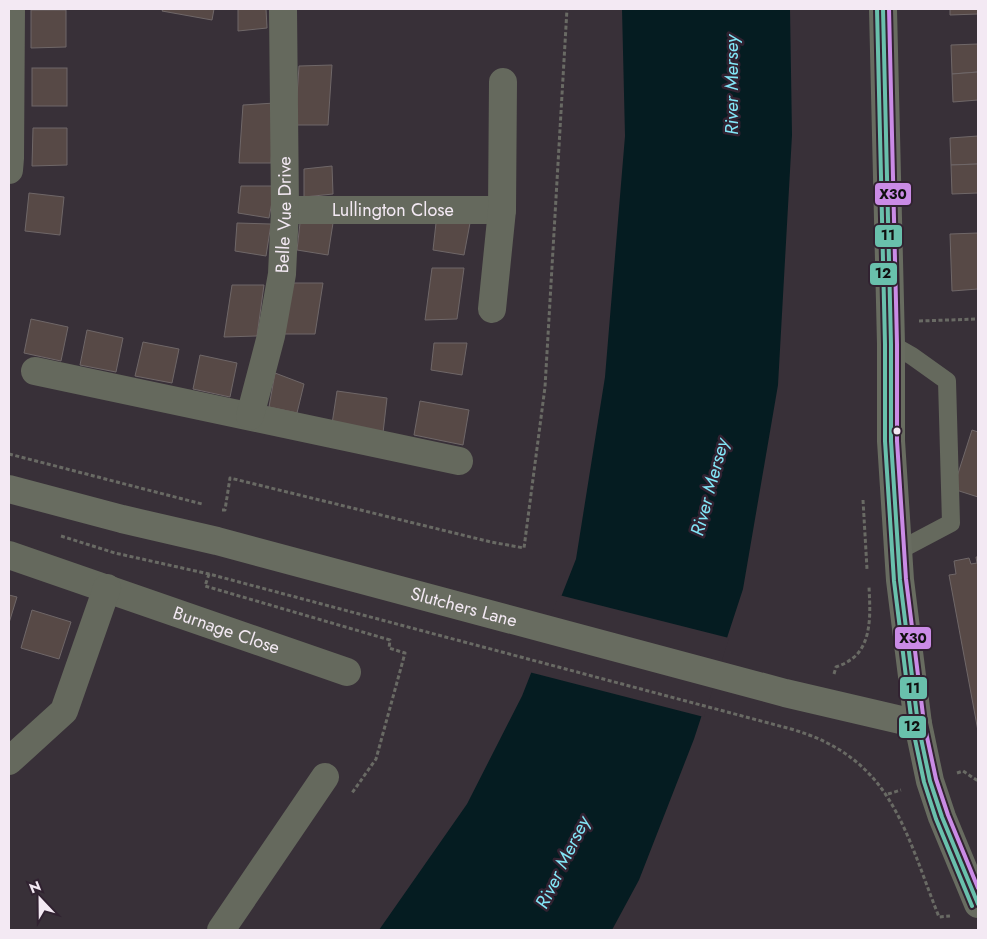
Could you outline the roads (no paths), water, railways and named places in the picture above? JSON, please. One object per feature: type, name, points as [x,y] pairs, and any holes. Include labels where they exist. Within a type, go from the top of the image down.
[{"type":"highway","points":[[884,9],[891,441],[898,551],[908,647],[918,724],[930,781],[935,798],[978,904]]},
{"type":"highway","name":"Slutchers Lane","points":[[9,489],[122,519],[217,541],[809,700],[918,724]]},
{"type":"street","points":[[9,170],[11,9]]},
{"type":"street","name":"Belle Vue Drive","points":[[250,416],[271,336],[282,274],[285,210],[283,9]]},
{"type":"street","points":[[492,309],[502,210],[503,82]]},
{"type":"street","name":"Lullington Close","points":[[285,210],[502,210]]},
{"type":"street","points":[[35,372],[459,461]]},
{"type":"street","name":"Burnage Close","points":[[9,555],[348,672]]},
{"type":"street","points":[[9,761],[64,711],[106,588]]},
{"type":"street","points":[[221,930],[325,777]]},
{"type":"lane","points":[[890,333],[912,356],[947,381],[951,523],[898,551]]},
{"type":"water","name":"River Mersey","points":[[622,9],[790,9],[792,135],[778,385],[743,589],[694,739],[639,880],[612,930],[379,930],[467,804],[522,696],[576,559],[605,377],[625,136]]}]
